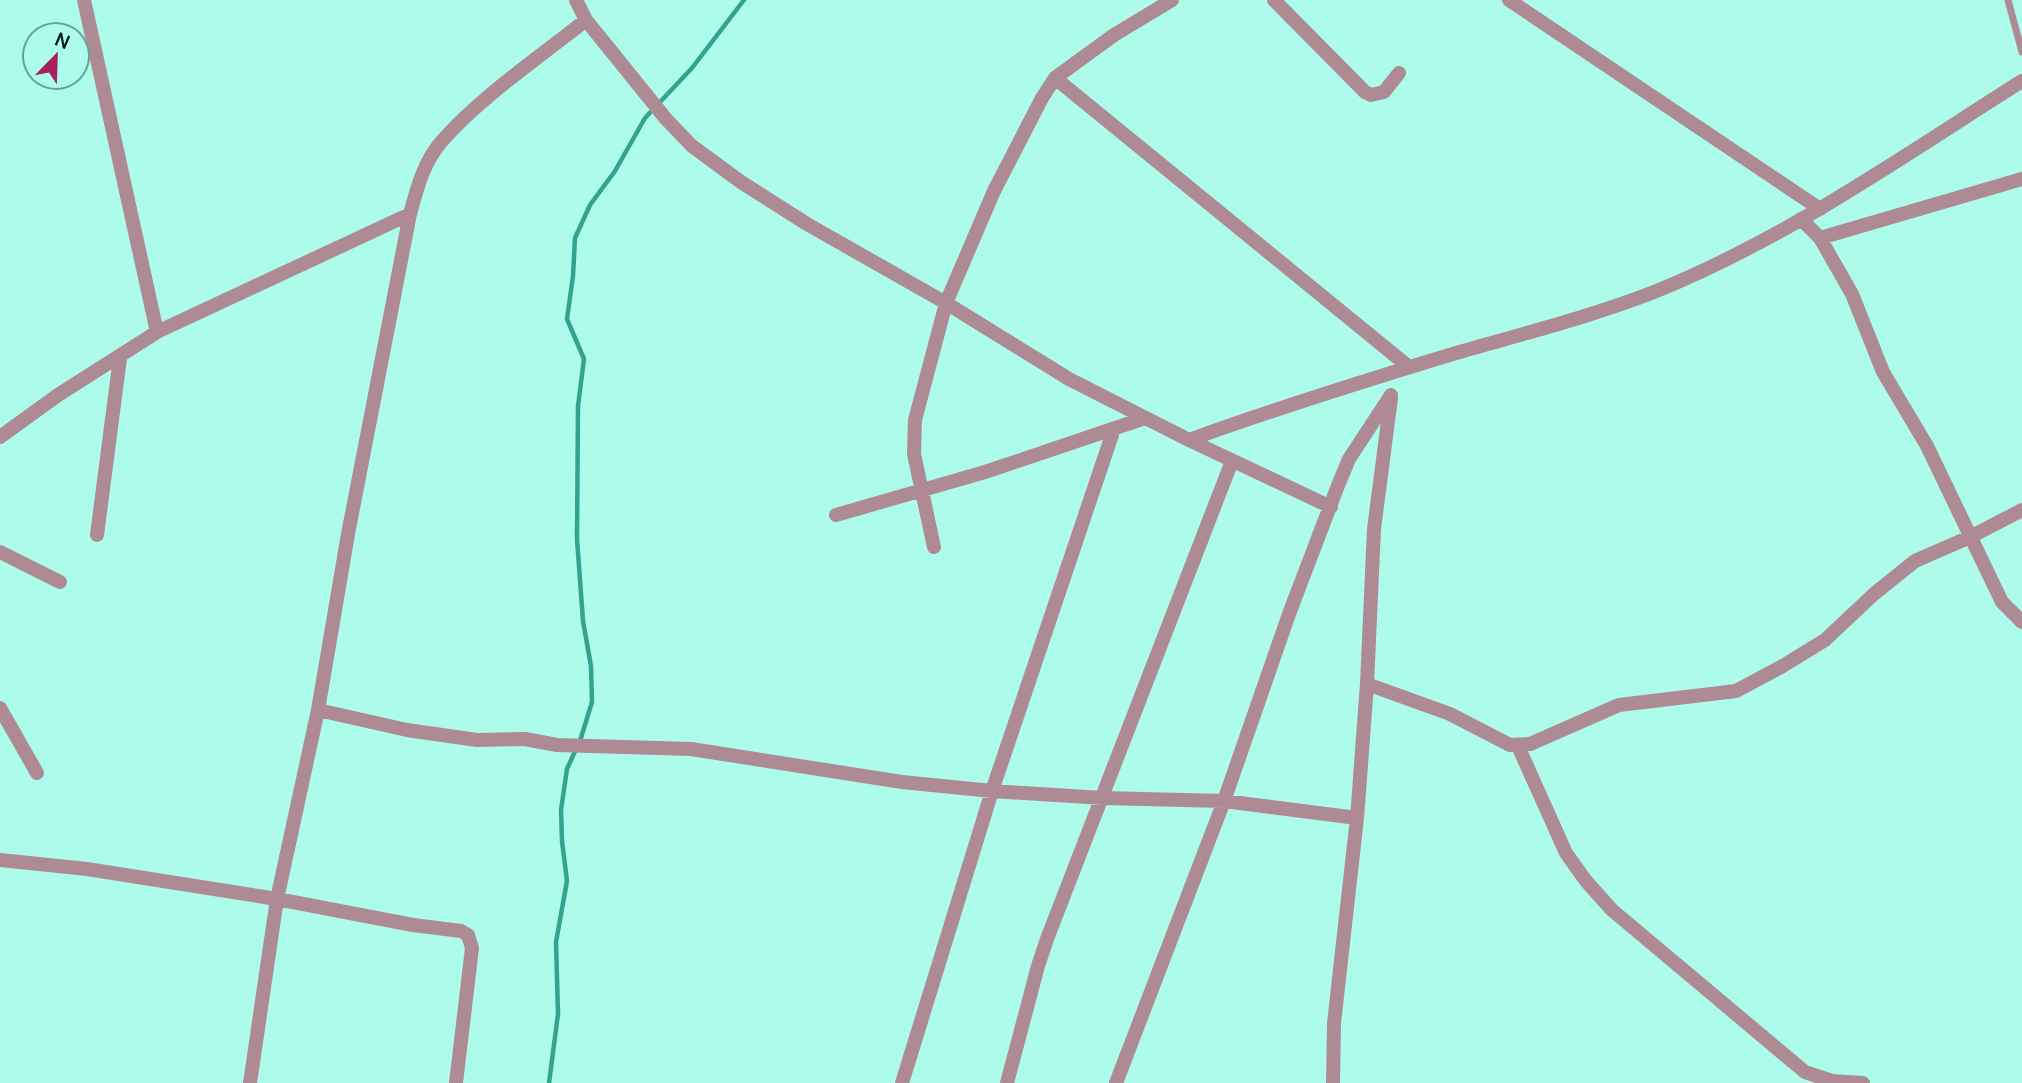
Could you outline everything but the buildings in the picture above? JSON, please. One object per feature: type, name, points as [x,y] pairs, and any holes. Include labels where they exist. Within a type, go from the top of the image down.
[{"type":"street","points":[[84,0],[157,332]]},
{"type":"street","points":[[576,0],[586,20],[666,119],[692,146],[741,182],[1069,379],[1189,440],[1331,507]]},
{"type":"street","points":[[934,547],[914,454],[915,419],[946,303],[994,191],[1055,78],[1114,36],[1172,0]]},
{"type":"street","points":[[1274,0],[1365,92],[1371,95],[1384,92],[1399,73]]},
{"type":"street","points":[[1509,0],[1820,209]]},
{"type":"street","points":[[250,1083],[277,898],[318,710],[348,534],[410,214],[420,177],[441,142],[484,102],[586,20]]},
{"type":"street","points":[[1055,78],[1402,370]]},
{"type":"street","points":[[1189,440],[1402,370],[1587,315],[1655,291],[1754,246],[1820,209],[2022,81]]},
{"type":"street","points":[[1820,238],[2022,179]]},
{"type":"street","points":[[0,437],[58,395],[157,332],[410,214]]},
{"type":"street","points":[[1801,219],[1820,238],[1852,294],[1883,372],[1927,446],[2002,602],[2022,622]]},
{"type":"street","points":[[97,535],[120,358]]},
{"type":"street","points":[[1116,1083],[1224,801],[1289,614],[1349,459],[1391,395],[1402,370]]},
{"type":"street","points":[[1333,1083],[1335,1023],[1357,818],[1367,684],[1374,529],[1391,395]]},
{"type":"street","points":[[836,515],[923,491],[1145,418]]},
{"type":"street","points":[[902,1083],[992,791],[1114,429]]},
{"type":"street","points":[[1007,1083],[1038,966],[1232,461]]},
{"type":"street","points":[[1367,684],[1450,714],[1510,745],[1518,746],[1530,744],[1619,705],[1736,691],[1825,640],[1874,594],[1915,561],[2022,510]]},
{"type":"street","points":[[0,552],[60,582]]},
{"type":"street","points":[[0,708],[37,773]]},
{"type":"street","points":[[318,710],[477,740],[525,739],[556,745],[691,749],[902,782],[1103,798],[1224,801],[1357,818]]},
{"type":"street","points":[[1518,746],[1566,853],[1612,910],[1805,1072],[1832,1081],[1863,1083]]},
{"type":"street","points":[[0,860],[87,869],[277,898],[413,925],[461,931],[468,935],[472,948],[456,1083]]},
{"type":"lane","points":[[2008,0],[2022,52]]},
{"type":"waterway","points":[[580,741],[592,702],[591,666],[583,621],[577,539],[578,406],[584,359],[567,319],[575,238],[590,205],[615,171],[645,118],[692,68],[744,0]]},
{"type":"waterway","points":[[549,1083],[558,1014],[556,942],[567,881],[561,810],[567,769],[576,749]]}]
